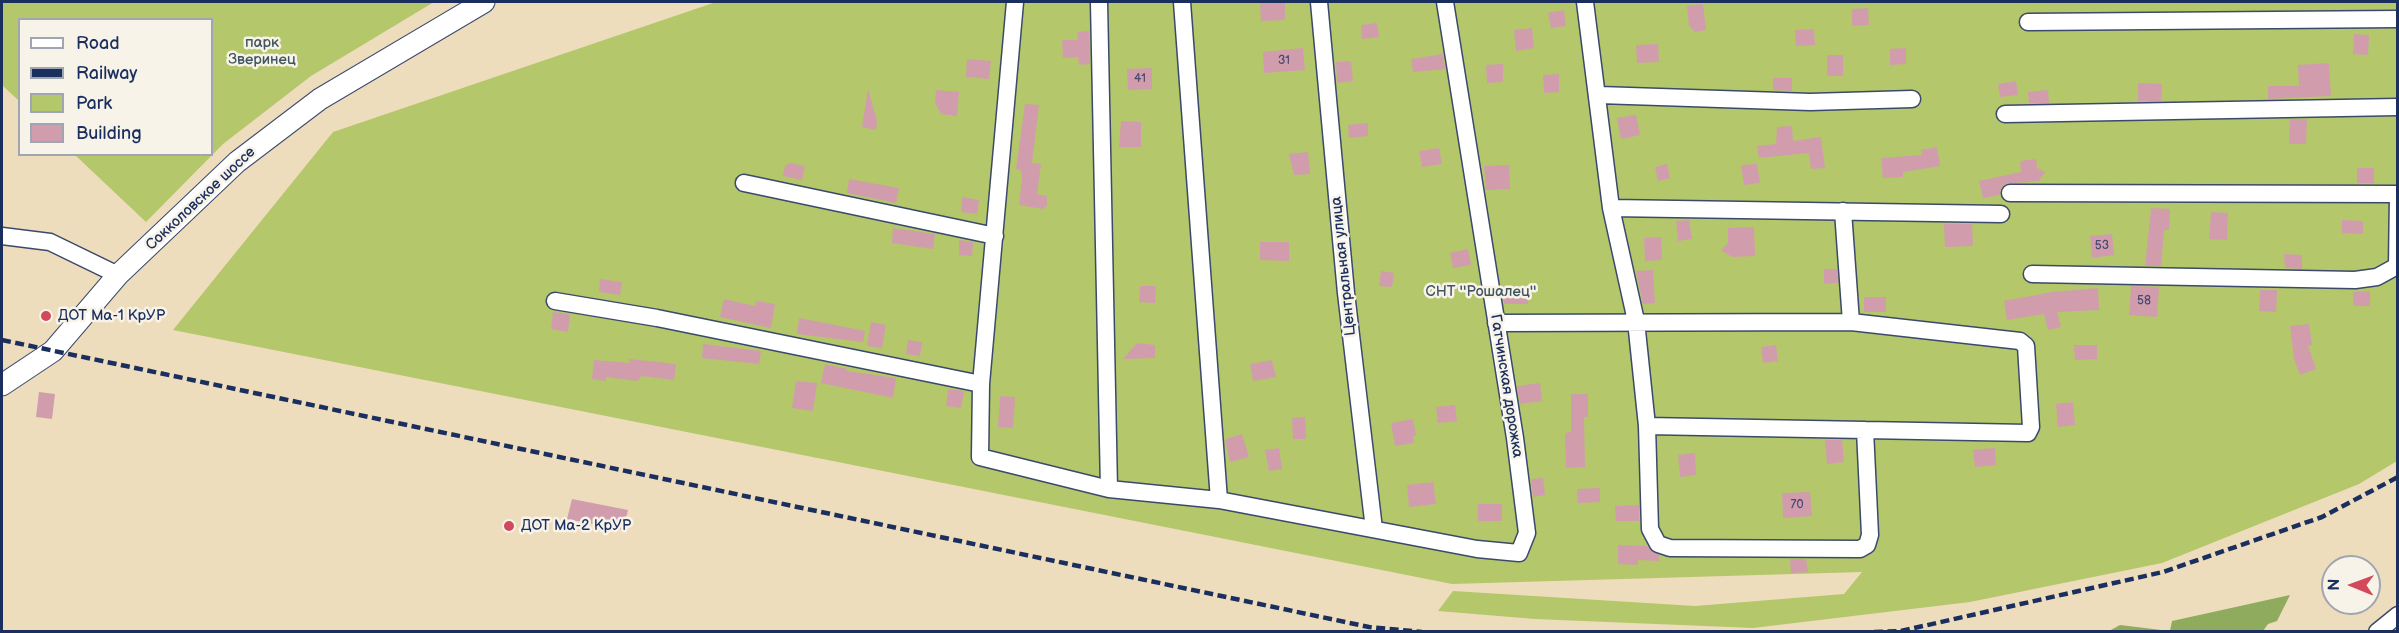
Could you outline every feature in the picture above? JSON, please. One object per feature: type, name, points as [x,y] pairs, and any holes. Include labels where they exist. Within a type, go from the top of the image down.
[{"type":"main road","name":"Сокколовское шоссе","points":[[2,386],[52,351],[118,275],[237,162],[320,99],[484,2]]},
{"type":"street","points":[[1015,2],[981,384],[980,457],[1109,489],[1219,500],[1374,529]]},
{"type":"street","points":[[1099,2],[1109,489]]},
{"type":"street","points":[[1182,2],[1219,500]]},
{"type":"street","name":"Центральная улица","points":[[1319,2],[1346,293],[1374,529]]},
{"type":"street","name":"Гатчинская дорожка","points":[[1374,529],[1477,549],[1518,553],[1527,533],[1515,438],[1445,2]]},
{"type":"street","points":[[1585,2],[1599,95],[1611,208],[1636,321],[1647,426],[1650,529],[1658,544],[1670,548],[1860,549],[1867,545],[1870,535],[1864,430]]},
{"type":"street","points":[[2028,22],[2397,19]]},
{"type":"street","points":[[1599,95],[1810,102],[1911,99]]},
{"type":"street","points":[[2005,114],[2397,107]]},
{"type":"street","points":[[744,183],[995,236]]},
{"type":"street","points":[[2010,193],[2397,194],[2397,266],[2377,277],[2355,280],[2032,274]]},
{"type":"street","points":[[1611,208],[2001,214]]},
{"type":"street","points":[[1843,211],[1851,322]]},
{"type":"street","points":[[2,236],[50,242],[118,275]]},
{"type":"street","points":[[555,301],[657,318],[981,384]]},
{"type":"street","points":[[1496,323],[1851,322],[2020,341],[2026,346],[2031,427],[2028,433],[1647,426]]},
{"type":"street","points":[[2377,632],[2397,615]]},
{"type":"green space","name":"парк Зверинец","points":[[2,2],[434,2],[311,76],[213,154],[213,18],[18,18],[18,100],[2,85]]},
{"type":"green space","name":"СНТ ''Рошалец''","points":[[716,2],[2397,2],[2397,461],[2359,484],[2162,563],[1970,602],[1753,628],[1535,619],[1438,611],[1453,591],[1695,606],[1844,594],[1862,572],[1452,584],[173,330],[333,132]]},
{"type":"green space","name":"парк Зверинец","points":[[76,156],[211,156],[146,222]]},
{"type":"green space","points":[[2290,595],[2277,621],[2268,624],[2263,631],[2170,631],[2172,621]]},
{"type":"green space","points":[[2120,625],[2170,631],[2109,631]]},
{"type":"building","points":[[1260,2],[1285,2],[1285,20],[1261,21]]},
{"type":"building","points":[[1703,4],[1706,30],[1695,32],[1689,26],[1687,6]]},
{"type":"building","points":[[1868,8],[1869,25],[1852,26],[1852,9]]},
{"type":"building","points":[[1564,10],[1566,26],[1551,28],[1548,13]]},
{"type":"building","points":[[1377,23],[1379,37],[1362,39],[1361,25]]},
{"type":"building","points":[[1532,28],[1534,48],[1516,51],[1514,30]]},
{"type":"building","points":[[1814,29],[1815,45],[1796,46],[1795,30]]},
{"type":"building","points":[[1089,31],[1090,64],[1079,65],[1078,57],[1063,58],[1062,40],[1078,40],[1077,32]]},
{"type":"building","points":[[2354,34],[2369,35],[2368,55],[2353,54]]},
{"type":"building","points":[[1658,44],[1659,62],[1637,63],[1636,45]]},
{"type":"building","points":[[1303,48],[1305,70],[1264,73],[1263,52]]},
{"type":"building","points":[[1906,48],[1906,64],[1890,65],[1890,49]]},
{"type":"building","points":[[1443,54],[1445,69],[1413,72],[1411,59]]},
{"type":"building","points":[[1827,55],[1843,55],[1843,76],[1827,76]]},
{"type":"building","points":[[967,59],[991,61],[989,79],[966,77]]},
{"type":"building","points":[[1351,61],[1353,81],[1337,83],[1336,62]]},
{"type":"building","points":[[2329,63],[2331,96],[2268,99],[2268,86],[2299,86],[2298,65]]},
{"type":"building","points":[[1503,64],[1503,82],[1487,83],[1486,65]]},
{"type":"building","points":[[1152,68],[1152,89],[1128,90],[1127,69]]},
{"type":"building","points":[[1559,74],[1559,92],[1544,93],[1543,75]]},
{"type":"building","points":[[1773,78],[1792,78],[1792,91],[1773,90]]},
{"type":"building","points":[[2016,81],[2018,95],[2000,97],[1998,84]]},
{"type":"building","points":[[2138,83],[2162,84],[2161,101],[2138,101]]},
{"type":"building","points":[[868,89],[877,121],[876,130],[862,127]]},
{"type":"building","points":[[936,90],[959,92],[957,116],[941,114],[935,103]]},
{"type":"building","points":[[2048,90],[2049,103],[2029,103],[2028,92]]},
{"type":"building","points":[[1025,104],[1039,105],[1032,163],[1041,164],[1037,194],[1047,196],[1047,205],[1043,209],[1019,205],[1022,177],[1021,170],[1016,169]]},
{"type":"building","points":[[1636,115],[1640,135],[1621,139],[1617,118]]},
{"type":"building","points":[[2290,119],[2307,119],[2306,144],[2289,144]]},
{"type":"building","points":[[1121,121],[1141,122],[1141,147],[1119,147]]},
{"type":"building","points":[[1368,123],[1368,136],[1349,138],[1348,125]]},
{"type":"building","points":[[1792,126],[1793,141],[1821,137],[1825,168],[1811,169],[1809,153],[1759,158],[1757,146],[1776,144],[1777,127]]},
{"type":"building","points":[[1937,147],[1940,166],[1903,172],[1903,177],[1883,178],[1881,158],[1922,155],[1921,150]]},
{"type":"building","points":[[1439,148],[1442,164],[1422,167],[1419,151]]},
{"type":"building","points":[[1308,152],[1310,174],[1294,175],[1289,154]]},
{"type":"building","points":[[2036,159],[2037,168],[2045,172],[2039,181],[2005,184],[2001,188],[2000,195],[1983,198],[1979,181],[2021,172],[2020,161]]},
{"type":"building","points":[[790,163],[805,166],[802,180],[783,176],[785,166]]},
{"type":"building","points":[[1667,164],[1670,178],[1658,181],[1655,167]]},
{"type":"building","points":[[1757,164],[1760,183],[1744,185],[1741,165]]},
{"type":"building","points":[[1509,165],[1510,189],[1486,190],[1484,166]]},
{"type":"building","points":[[2357,168],[2374,168],[2374,183],[2357,183]]},
{"type":"building","points":[[849,179],[899,188],[896,203],[847,193]]},
{"type":"building","points":[[962,197],[979,200],[977,214],[961,212]]},
{"type":"building","points":[[2151,208],[2170,209],[2169,230],[2164,230],[2161,266],[2145,266]]},
{"type":"building","points":[[2211,212],[2228,213],[2227,240],[2209,239]]},
{"type":"building","points":[[1689,220],[1692,239],[1678,241],[1676,221]]},
{"type":"building","points":[[2342,220],[2363,221],[2363,234],[2342,233]]},
{"type":"building","points":[[1944,224],[1972,224],[1973,246],[1945,247]]},
{"type":"building","points":[[1754,227],[1755,256],[1732,257],[1721,250],[1728,243],[1728,228]]},
{"type":"building","points":[[893,228],[935,234],[933,249],[892,243]]},
{"type":"building","points":[[2112,234],[2114,255],[2092,258],[2090,236]]},
{"type":"building","points":[[1661,237],[1662,260],[1645,261],[1644,238]]},
{"type":"building","points":[[959,240],[973,242],[972,256],[959,255]]},
{"type":"building","points":[[1260,242],[1289,242],[1289,261],[1260,260]]},
{"type":"building","points":[[1468,249],[1471,265],[1453,268],[1450,253]]},
{"type":"building","points":[[2284,254],[2302,255],[2302,269],[2285,268]]},
{"type":"building","points":[[1824,269],[1837,269],[1838,283],[1824,284]]},
{"type":"building","points":[[1653,270],[1655,303],[1643,304],[1636,271]]},
{"type":"building","points":[[1381,271],[1394,273],[1392,287],[1379,286]]},
{"type":"building","points":[[600,279],[622,282],[620,295],[599,292]]},
{"type":"building","points":[[1140,286],[1156,286],[1155,303],[1139,302]]},
{"type":"building","points":[[2131,286],[2159,287],[2157,317],[2129,315]]},
{"type":"building","points":[[1504,288],[1528,291],[1528,304],[1504,304]]},
{"type":"building","points":[[2098,288],[2099,310],[2057,312],[2061,327],[2048,330],[2044,314],[2007,320],[2004,301],[2052,292]]},
{"type":"building","points":[[2260,290],[2277,290],[2276,312],[2259,311]]},
{"type":"building","points":[[2370,291],[2370,306],[2353,306],[2353,292]]},
{"type":"building","points":[[1864,297],[1886,297],[1886,312],[1864,312]]},
{"type":"building","points":[[724,299],[755,306],[756,301],[775,304],[771,328],[720,317]]},
{"type":"building","points":[[553,312],[570,314],[568,332],[551,329]]},
{"type":"building","points":[[799,318],[865,331],[863,342],[797,334]]},
{"type":"building","points":[[871,322],[886,325],[882,348],[867,346]]},
{"type":"building","points":[[2309,324],[2312,345],[2308,346],[2316,369],[2300,375],[2294,359],[2290,326]]},
{"type":"building","points":[[908,340],[922,342],[920,356],[906,354]]},
{"type":"building","points":[[1137,343],[1155,345],[1155,358],[1123,359]]},
{"type":"building","points":[[703,344],[761,351],[759,364],[702,358]]},
{"type":"building","points":[[1776,345],[1778,361],[1763,363],[1761,347]]},
{"type":"building","points":[[2074,345],[2097,345],[2097,359],[2075,360]]},
{"type":"building","points":[[629,359],[676,364],[674,380],[641,376],[638,381],[606,377],[606,381],[592,379],[594,360],[629,363]]},
{"type":"building","points":[[1272,360],[1276,377],[1253,381],[1250,364]]},
{"type":"building","points":[[825,364],[847,369],[847,371],[896,378],[893,398],[821,383]]},
{"type":"building","points":[[796,381],[817,383],[813,411],[792,408]]},
{"type":"building","points":[[1540,383],[1542,401],[1520,404],[1517,386]]},
{"type":"building","points":[[948,389],[964,391],[961,408],[946,406]]},
{"type":"building","points":[[39,392],[55,394],[52,419],[36,417]]},
{"type":"building","points":[[1571,394],[1588,394],[1588,417],[1584,417],[1585,467],[1566,468],[1565,433],[1571,432]]},
{"type":"building","points":[[1000,396],[1015,397],[1013,428],[998,427]]},
{"type":"building","points":[[2073,402],[2075,425],[2058,427],[2056,404]]},
{"type":"building","points":[[1455,405],[1457,421],[1438,423],[1436,407]]},
{"type":"building","points":[[1305,417],[1306,439],[1293,439],[1292,418]]},
{"type":"building","points":[[1413,419],[1416,435],[1413,436],[1414,443],[1395,446],[1391,423]]},
{"type":"building","points":[[1242,434],[1249,457],[1230,462],[1225,439]]},
{"type":"building","points":[[1825,440],[1842,440],[1844,462],[1827,464]]},
{"type":"building","points":[[1279,448],[1282,469],[1269,471],[1265,450]]},
{"type":"building","points":[[1995,448],[1996,465],[1975,467],[1973,450]]},
{"type":"building","points":[[1695,453],[1696,475],[1680,477],[1678,455]]},
{"type":"building","points":[[1543,478],[1545,495],[1533,497],[1531,479]]},
{"type":"building","points":[[1433,482],[1436,504],[1409,507],[1407,485]]},
{"type":"building","points":[[1600,488],[1600,502],[1578,503],[1577,489]]},
{"type":"building","points":[[1810,492],[1812,516],[1783,518],[1782,493]]},
{"type":"building","points":[[572,499],[628,510],[623,530],[567,519]]},
{"type":"building","points":[[1478,504],[1502,504],[1502,521],[1478,521]]},
{"type":"building","points":[[1639,505],[1639,521],[1616,521],[1615,506]]},
{"type":"building","points":[[1618,545],[1647,546],[1659,555],[1659,561],[1638,560],[1638,565],[1618,564]]},
{"type":"building","points":[[1790,559],[1806,559],[1808,572],[1791,573]]},
{"type":"railway","points":[[2,340],[1369,627],[1422,632]]},
{"type":"railway","points":[[1874,632],[1901,631],[2163,572],[2322,517],[2398,477]]},
{"type":"place","name":"ДОТ Ма-1 КрУР","points":[[46,316]]},
{"type":"place","name":"ДОТ Ма-2 КрУР","points":[[509,526]]}]
